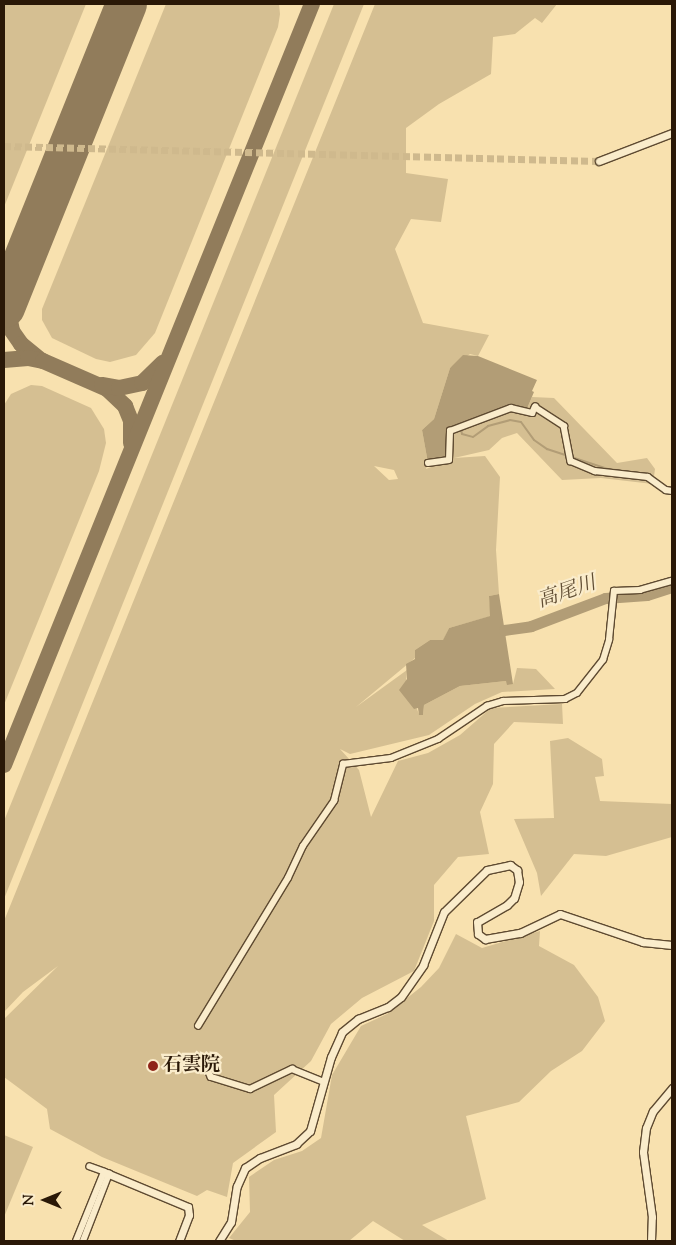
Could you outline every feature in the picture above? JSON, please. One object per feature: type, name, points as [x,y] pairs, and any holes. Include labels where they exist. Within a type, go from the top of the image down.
[{"type":"street","points":[[599,161],[672,133]]},
{"type":"street","points":[[428,462],[449,460],[450,431],[511,408],[532,413],[535,407],[564,426],[570,461],[600,472],[648,477],[666,490],[672,491]]},
{"type":"street","points":[[198,1026],[288,878],[303,846],[334,801],[343,764],[391,758],[408,752],[438,739],[487,706],[503,701],[565,699],[577,693],[603,660],[609,640],[614,591],[640,590],[672,580]]},
{"type":"street","points":[[219,1241],[231,1222],[237,1186],[245,1168],[304,1139],[314,1124],[325,1082],[342,1032],[358,1019],[388,1007],[401,997],[418,974],[444,912],[478,877],[496,865],[514,867],[519,876],[518,890],[507,905],[477,922],[476,931],[481,938],[490,940],[511,936],[560,914],[643,942],[672,945]]},
{"type":"street","points":[[209,1072],[211,1078],[250,1089],[292,1069],[325,1082]]},
{"type":"street","points":[[651,1241],[652,1217],[643,1152],[646,1128],[653,1111],[672,1088]]},
{"type":"street","points":[[90,1167],[188,1207],[189,1215],[179,1241]]},
{"type":"street","points":[[76,1241],[107,1173]]},
{"type":"street","points":[[83,1241],[107,1173]]},
{"type":"shaded area","points":[[4,4],[86,4],[4,207]]},
{"type":"shaded area","points":[[166,4],[279,4],[280,14],[278,27],[155,333],[136,355],[110,362],[96,359],[52,338],[42,320],[42,309]]},
{"type":"shaded area","points":[[334,4],[364,4],[4,899],[4,821]]},
{"type":"shaded area","points":[[375,4],[557,4],[542,23],[535,18],[515,34],[493,37],[491,74],[439,104],[406,128],[406,173],[448,179],[441,222],[411,219],[395,249],[423,323],[489,335],[478,356],[470,354],[450,368],[434,419],[422,430],[428,463],[426,469],[449,460],[454,429],[485,416],[526,411],[532,397],[554,398],[617,463],[647,458],[655,469],[653,484],[601,478],[562,480],[517,433],[502,438],[489,450],[454,458],[485,456],[500,477],[496,550],[499,594],[489,596],[491,616],[449,628],[443,641],[430,640],[415,650],[415,658],[356,707],[407,670],[406,683],[419,714],[423,715],[424,705],[460,686],[506,681],[513,684],[517,668],[536,669],[555,689],[502,692],[475,704],[429,735],[350,754],[340,749],[359,770],[371,817],[398,761],[428,753],[460,735],[491,708],[562,704],[563,724],[514,722],[494,744],[493,784],[480,812],[489,854],[458,857],[434,885],[434,921],[414,971],[362,998],[331,1024],[311,1061],[274,1095],[276,1132],[233,1163],[227,1197],[207,1190],[197,1196],[102,1157],[50,1129],[47,1109],[4,1077],[4,1019],[58,966],[23,992],[4,1012],[4,921]],"holes":[[[374,466],[394,470],[398,479],[389,480]]]},
{"type":"shaded area","points":[[463,355],[478,356],[537,380],[532,391],[534,392],[526,411],[511,408],[450,431],[449,460],[428,463],[422,430],[434,419],[450,368]]},
{"type":"shaded area","points":[[31,385],[42,386],[91,408],[104,429],[106,443],[99,471],[4,705],[4,405],[11,394]]},
{"type":"shaded area","points":[[499,594],[513,684],[507,685],[506,681],[460,686],[424,705],[423,715],[419,715],[418,708],[414,709],[399,690],[407,679],[406,664],[415,659],[415,650],[430,640],[443,640],[449,628],[490,616],[489,596]]},
{"type":"shaded area","points":[[568,738],[602,759],[604,776],[595,777],[600,801],[672,804],[672,837],[606,856],[574,854],[541,896],[537,873],[514,819],[554,818],[550,741]]},
{"type":"shaded area","points":[[540,931],[539,946],[574,965],[598,997],[605,1021],[582,1051],[551,1071],[519,1102],[466,1116],[486,1199],[422,1225],[449,1241],[405,1241],[373,1221],[349,1241],[236,1241],[229,1238],[250,1212],[249,1177],[274,1160],[302,1151],[321,1138],[332,1075],[361,1026],[387,1014],[421,987],[439,968],[456,934],[482,948]]},
{"type":"shaded area","points":[[4,1135],[33,1147],[4,1217]]},
{"type":"waterway","points":[[461,429],[462,434],[473,437],[488,426],[510,420],[521,422],[534,440],[547,449],[608,469],[648,474],[661,483]]},
{"type":"waterway","points":[[667,487],[672,488]]},
{"type":"waterway","name":"高尾川","points":[[504,630],[531,626],[605,598],[647,595],[672,587]]},
{"type":"taxiway","points":[[4,765],[312,4]]},
{"type":"taxiway","points":[[11,290],[7,305],[12,331],[21,344],[41,360]]},
{"type":"taxiway","points":[[4,360],[28,358],[43,361],[107,389],[125,406],[131,421],[131,443]]},
{"type":"taxiway","points":[[102,385],[119,388],[142,383],[163,363]]},
{"type":"runway","points":[[4,307],[126,4]]},
{"type":"tunnel","points":[[4,146],[599,161]]},
{"type":"place","name":"石雲院","points":[[153,1066]]}]
